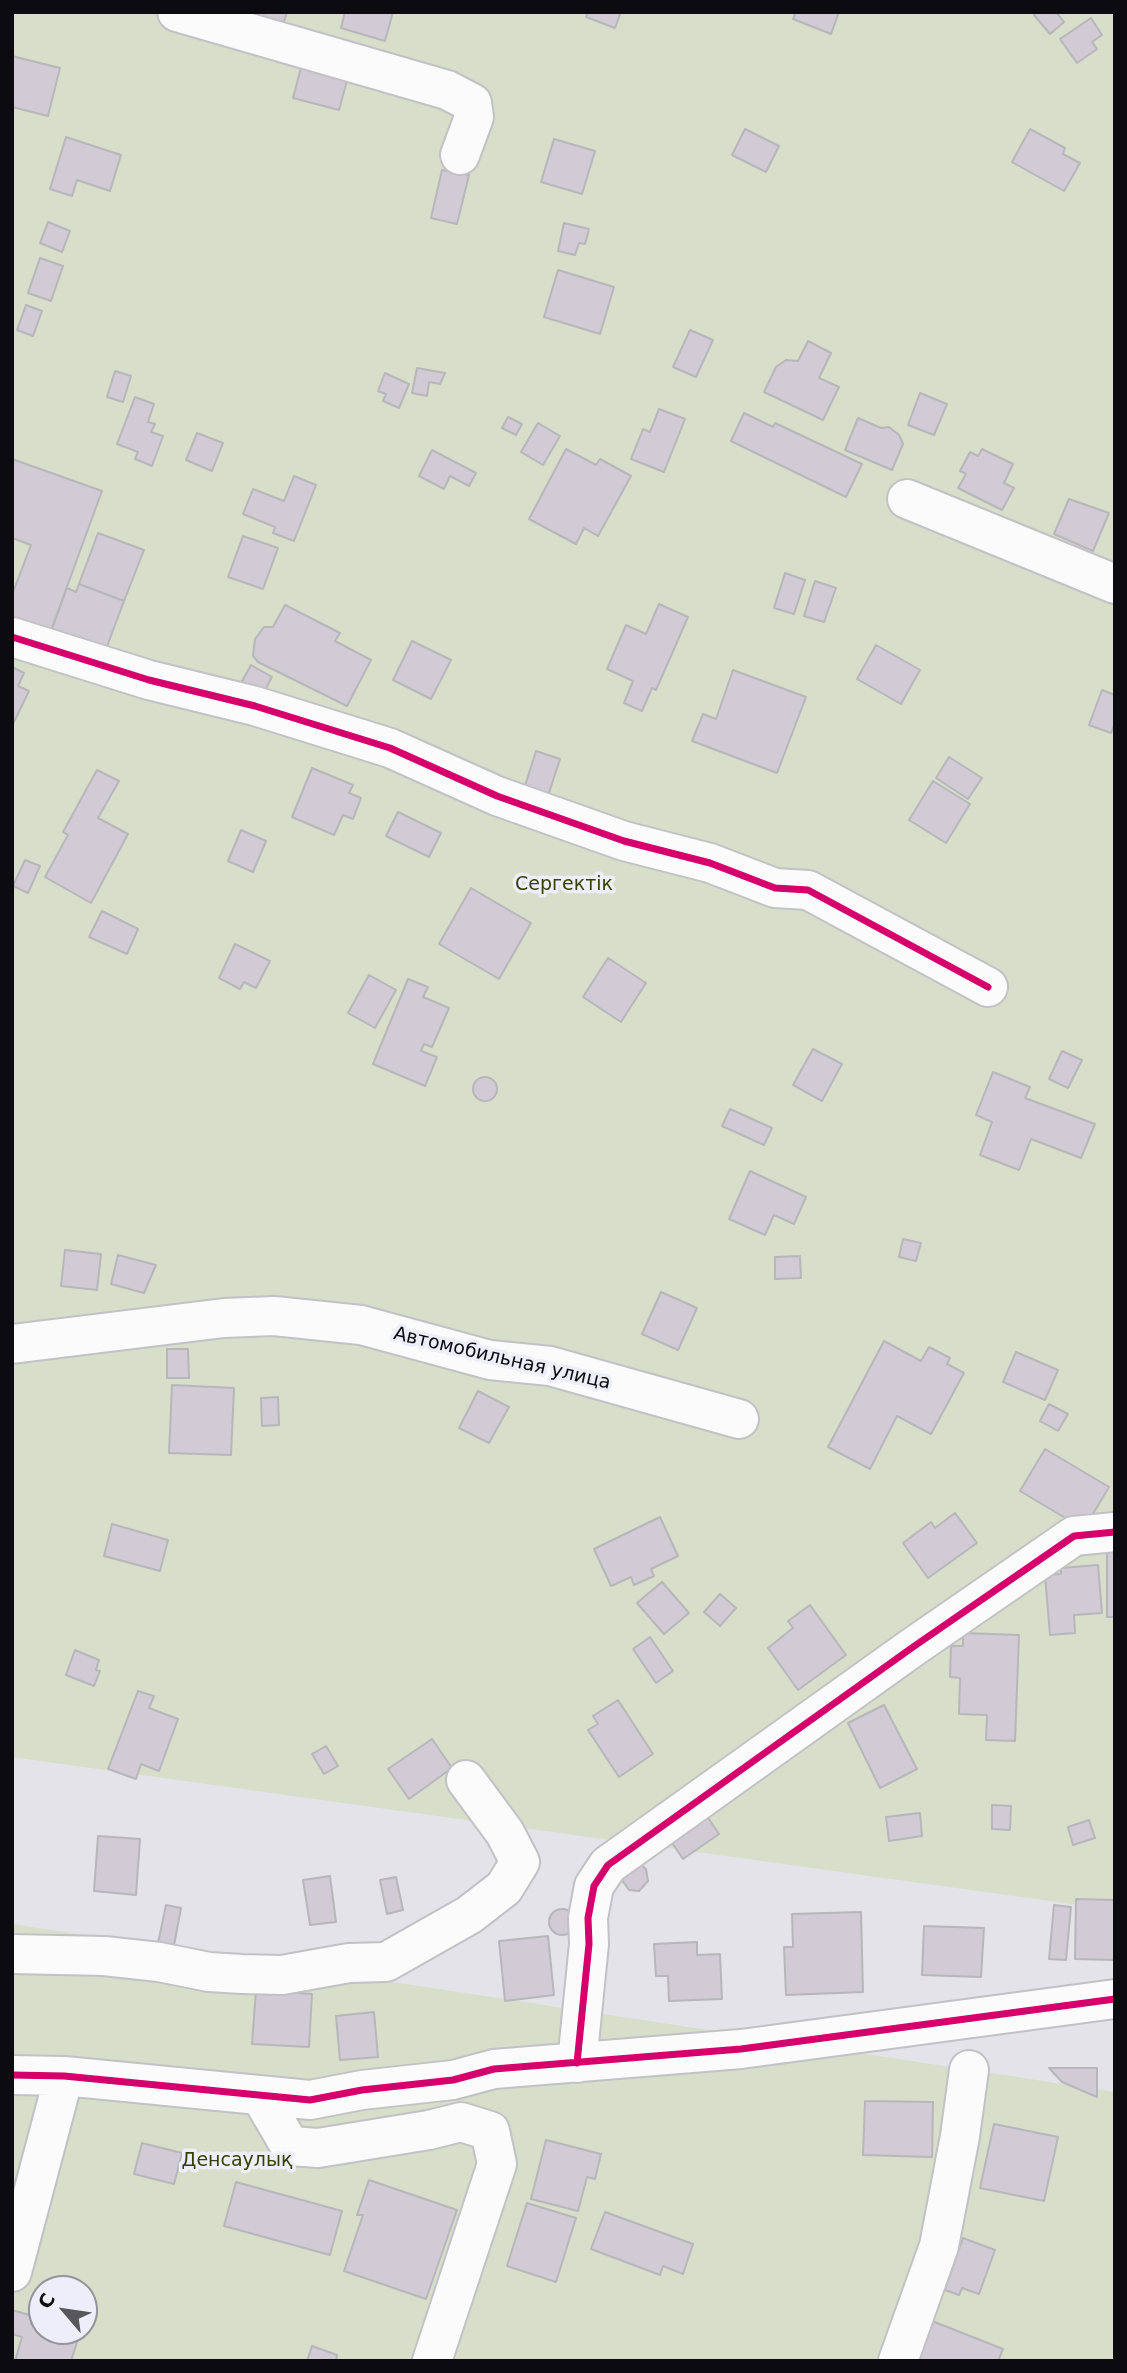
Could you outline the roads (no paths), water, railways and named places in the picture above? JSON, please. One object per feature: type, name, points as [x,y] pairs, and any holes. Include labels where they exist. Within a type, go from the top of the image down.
[{"type":"street","points":[[177,12],[447,89],[472,103],[474,117],[460,155]]},
{"type":"street","points":[[907,499],[1115,584]]},
{"type":"street","points":[[12,637],[149,680],[255,706],[390,747],[497,796],[624,841],[710,863],[775,888],[808,890],[988,987]]},
{"type":"street","name":"Автомобильная улица","points":[[12,1344],[224,1318],[274,1316],[361,1325],[490,1360],[550,1366],[739,1419]]},
{"type":"street","points":[[577,2063],[594,1886],[608,1865],[913,1647],[1074,1536],[1109,1532]]},
{"type":"street","points":[[12,1954],[104,1956],[159,1962],[209,1972],[282,1975],[349,1963],[386,1962],[469,1915],[504,1888],[520,1862],[505,1833],[466,1780]]},
{"type":"street","points":[[12,2075],[64,2076],[310,2100],[362,2090],[453,2080],[494,2068],[741,2049],[1115,1999]]},
{"type":"street","points":[[898,2361],[939,2246],[960,2136],[969,2070]]},
{"type":"street","points":[[12,2273],[64,2076]]},
{"type":"street","points":[[260,2095],[290,2146],[318,2148],[429,2130],[461,2122],[490,2131],[496,2164],[432,2361]]},
{"type":"park label","name":"Сергектік","points":[[564,885]]},
{"type":"park label","name":"Денсаулық","points":[[237,2161]]}]
